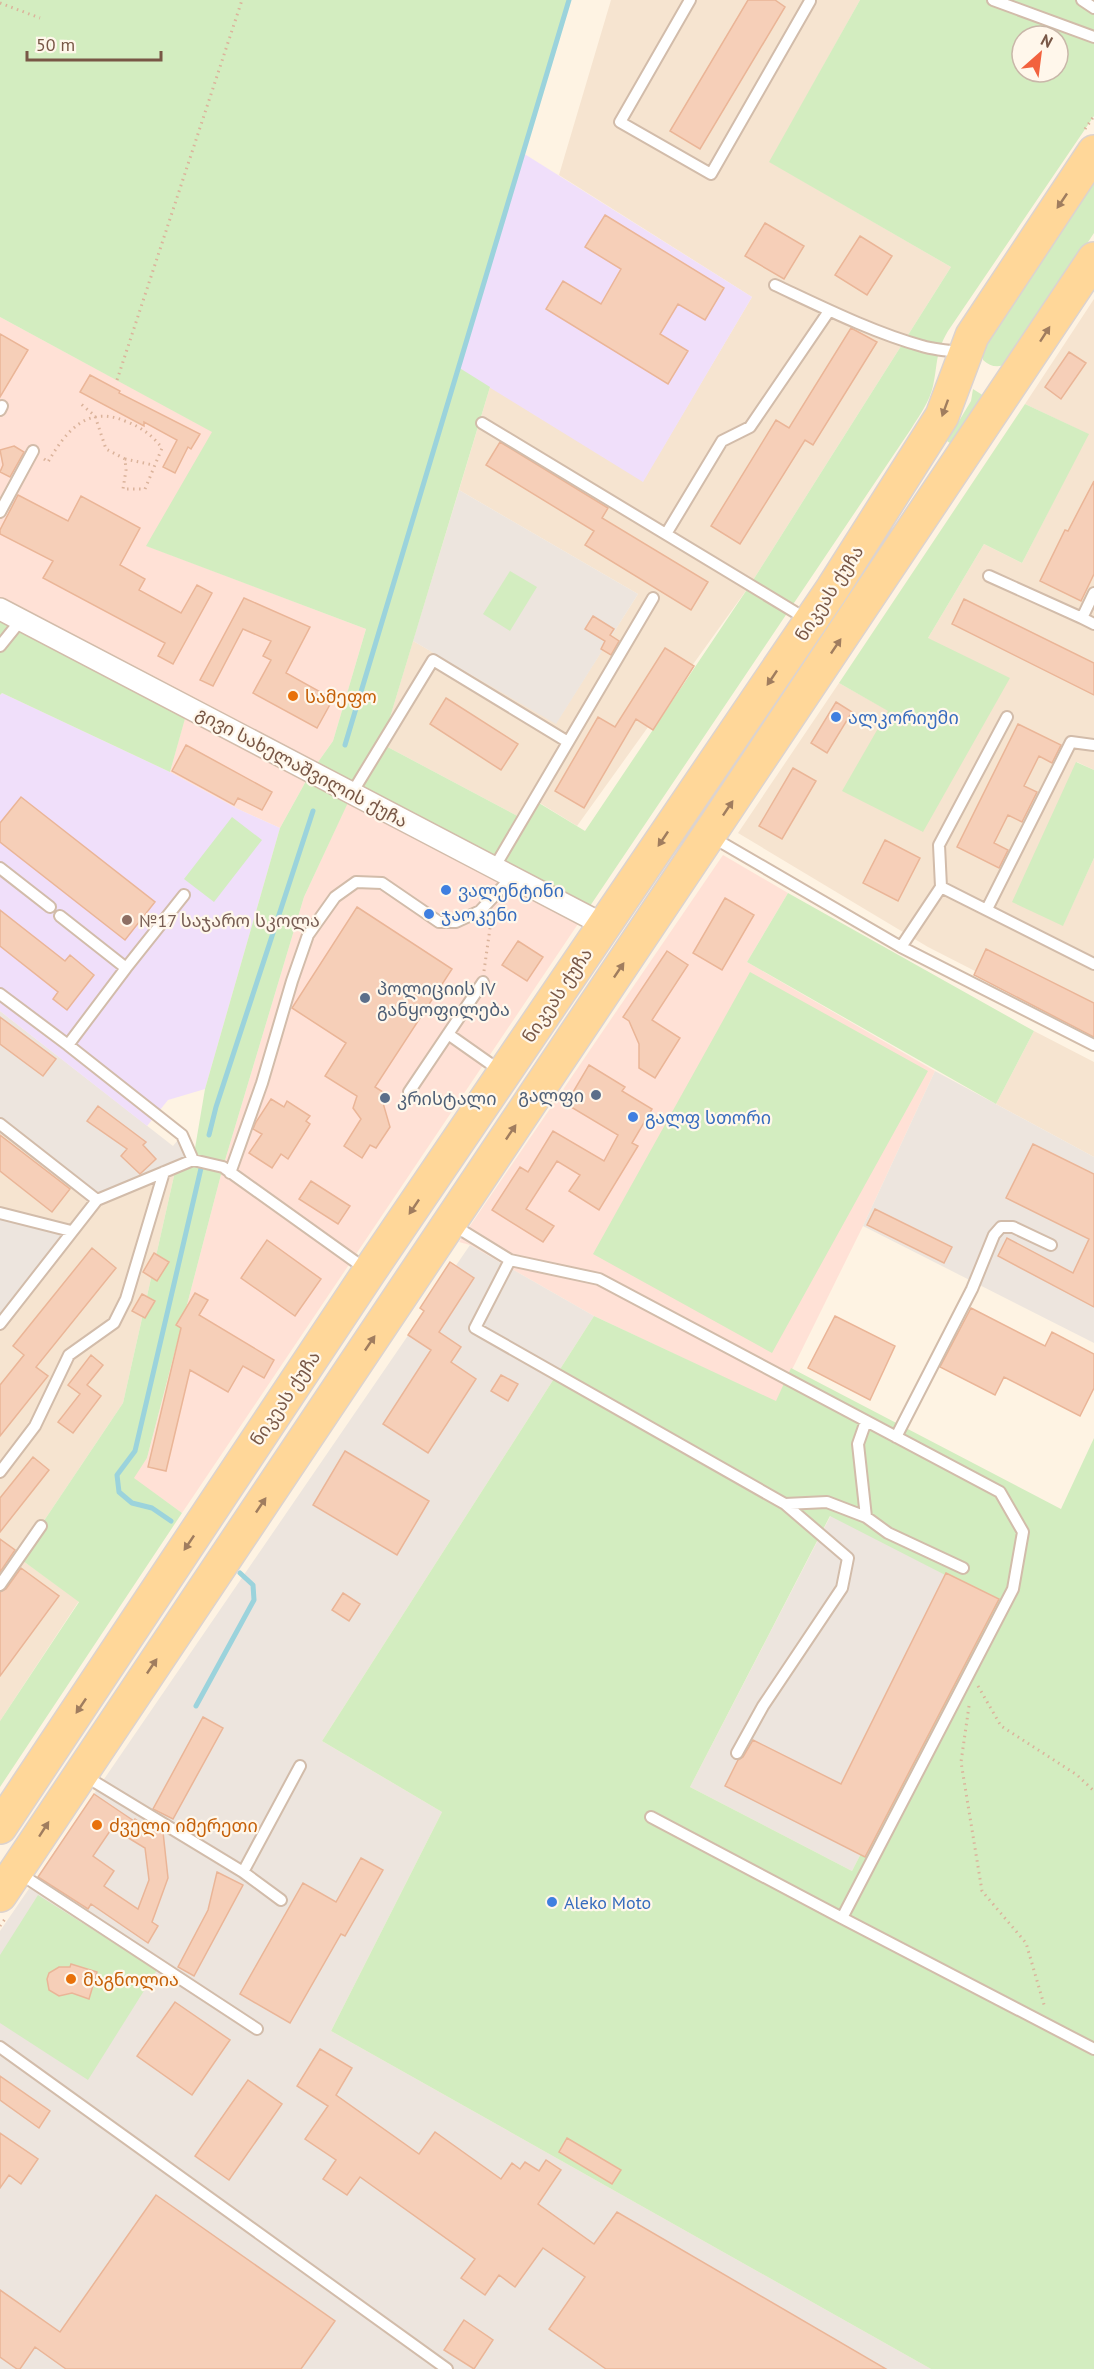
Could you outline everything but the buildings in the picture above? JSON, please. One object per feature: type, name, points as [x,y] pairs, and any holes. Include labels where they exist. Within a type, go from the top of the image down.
[{"type":"main road","name":"ნიკეას ქუჩა","points":[[0,1827],[369,1272],[811,622],[942,416],[964,352],[972,336],[1094,153]]},
{"type":"main road","name":"ნიკეას ქუჩა","points":[[8,1883],[80,1772],[479,1181],[1011,382],[1090,273]]},
{"type":"main road","points":[[964,352],[968,365],[980,379],[999,386],[1011,382]]},
{"type":"main road","points":[[447,1158],[479,1181]]},
{"type":"street","name":"გივი სახელაშვილის ქუჩა","points":[[0,609],[604,925]]},
{"type":"lane","points":[[690,0],[620,122],[711,174],[811,0]]},
{"type":"lane","points":[[993,0],[1094,37]]},
{"type":"lane","points":[[1082,0],[1094,8]]},
{"type":"lane","points":[[775,285],[829,311],[922,347],[964,352]]},
{"type":"lane","points":[[666,534],[722,441],[750,427],[829,311]]},
{"type":"lane","points":[[482,423],[811,622]]},
{"type":"lane","points":[[0,512],[33,451]]},
{"type":"lane","points":[[989,576],[1094,624]]},
{"type":"lane","points":[[1082,618],[1094,593]]},
{"type":"lane","points":[[230,1173],[262,1083],[308,935],[335,897],[356,882],[382,883],[439,922],[456,922],[480,911],[494,895],[503,872],[568,742],[653,597]]},
{"type":"lane","points":[[0,646],[21,620]]},
{"type":"lane","points":[[352,794],[433,660],[568,742]]},
{"type":"lane","points":[[901,947],[940,887],[939,845],[1007,717]]},
{"type":"lane","points":[[987,909],[1071,742],[1094,745]]},
{"type":"lane","points":[[709,836],[901,947],[1094,1046]]},
{"type":"lane","points":[[0,868],[50,907]]},
{"type":"lane","points":[[940,887],[1094,964]]},
{"type":"lane","points":[[68,1045],[184,895]]},
{"type":"lane","points":[[60,916],[126,968]]},
{"type":"lane","points":[[409,1092],[483,982]]},
{"type":"lane","points":[[0,994],[182,1135],[192,1160]]},
{"type":"lane","points":[[448,1034],[504,1074]]},
{"type":"lane","points":[[0,1124],[97,1200]]},
{"type":"lane","points":[[0,1324],[97,1200],[192,1160],[223,1167],[369,1272]]},
{"type":"lane","points":[[0,1472],[35,1426],[69,1355],[114,1323],[126,1299],[164,1172]]},
{"type":"lane","points":[[0,1213],[71,1232]]},
{"type":"lane","points":[[450,1224],[510,1260],[599,1279],[1000,1492],[1023,1532],[1013,1589],[842,1918]]},
{"type":"lane","points":[[896,1437],[972,1288],[994,1235],[1001,1227],[1013,1227],[1051,1245]]},
{"type":"lane","points":[[510,1260],[475,1328],[785,1504],[848,1558],[843,1588],[763,1706],[737,1753]]},
{"type":"lane","points":[[866,1421],[858,1444],[866,1517]]},
{"type":"lane","points":[[785,1504],[827,1502],[866,1517],[888,1533],[963,1568]]},
{"type":"lane","points":[[0,1585],[41,1526]]},
{"type":"lane","points":[[243,1872],[300,1766]]},
{"type":"lane","points":[[80,1772],[243,1872],[280,1900]]},
{"type":"lane","points":[[651,1817],[1094,2049]]},
{"type":"lane","points":[[8,1883],[257,2030]]},
{"type":"lane","points":[[0,2047],[447,2369]]},
{"type":"path","points":[[117,380],[242,0]]},
{"type":"path","points":[[0,3],[40,18]]},
{"type":"path","points":[[81,404],[95,416],[106,449],[125,459],[153,465]]},
{"type":"path","points":[[33,451],[48,462],[59,443],[78,424],[95,416],[112,416],[137,426],[152,436],[162,448],[153,465],[145,489],[123,489],[125,459]]},
{"type":"path","points":[[483,982],[494,895]]},
{"type":"path","points":[[970,1671],[1000,1726],[1077,1775],[1094,1791]]},
{"type":"path","points":[[970,1671],[969,1717],[960,1762],[982,1891],[1026,1943],[1041,1999],[1054,2028]]},
{"type":"shaded area","points":[[611,0],[860,0],[770,162],[951,267],[750,585],[577,826],[535,800],[523,819],[382,744],[413,641],[556,723],[638,594],[459,490],[490,387],[643,481],[752,297],[559,175]]},
{"type":"shaded area","points":[[523,153],[752,297],[643,482],[458,368]]},
{"type":"shaded area","points":[[1094,299],[1094,770],[1077,762],[1063,925],[1094,858],[1094,1032],[928,947],[738,833],[839,683],[889,711],[922,832],[928,638],[984,544],[1022,563],[1088,434],[1025,404]]},
{"type":"shaded area","points":[[0,317],[213,432],[147,546],[366,629],[333,741],[311,772],[280,828],[238,809],[170,772],[188,707],[0,609]]},
{"type":"shaded area","points":[[459,490],[638,594],[556,724],[413,641]]},
{"type":"shaded area","name":"№17 საჯარო სკოლა","points":[[2,693],[170,772],[238,809],[280,828],[205,1089],[168,1100],[147,1126],[0,1011],[0,695]]},
{"type":"shaded area","points":[[352,793],[584,915],[182,1513],[133,1478],[147,1458],[223,1167],[304,897]]},
{"type":"shaded area","points":[[723,855],[788,893],[747,962],[935,1071],[863,1226],[776,1402],[594,1316],[470,1245],[459,1242]]},
{"type":"shaded area","points":[[0,1011],[173,1146],[182,1135],[193,1160],[97,1200],[0,1124]]},
{"type":"shaded area","points":[[1034,1031],[1094,1062],[1094,1157],[996,1104]]},
{"type":"shaded area","points":[[935,1071],[1094,1157],[1094,1343],[863,1226]]},
{"type":"shaded area","points":[[0,1124],[176,1167],[123,1403],[19,1558],[79,1601],[0,1721]]},
{"type":"shaded area","points":[[0,1209],[71,1231],[0,1324]]},
{"type":"shaded area","points":[[470,1245],[594,1316],[322,1741],[442,1812],[331,2031],[931,2369],[0,2369],[0,1931]]},
{"type":"shaded area","points":[[831,1515],[992,1599],[852,1871],[690,1787]]},
{"type":"green space","points":[[0,0],[569,0],[458,367],[490,387],[382,744],[523,819],[534,800],[585,831],[750,585],[951,267],[769,162],[860,0],[1082,0],[1094,8],[1094,116],[948,331],[939,352],[929,397],[911,429],[584,915],[352,794],[304,897],[223,1167],[147,1458],[134,1478],[182,1513],[0,1787],[0,1721],[79,1602],[19,1558],[123,1403],[176,1167],[193,1160],[205,1089],[280,828],[311,772],[333,741],[366,629],[146,546],[212,432],[0,317]]},
{"type":"green space","points":[[1094,176],[1094,233],[1009,362],[998,366],[989,364],[983,360],[982,346]]},
{"type":"green space","points":[[973,389],[984,396],[953,445],[947,441],[971,401]]},
{"type":"green space","points":[[1025,404],[1089,434],[1022,563],[984,544],[928,638],[1010,678],[923,832],[842,791],[888,711],[839,683]]},
{"type":"green space","points":[[510,571],[537,587],[510,631],[483,614]]},
{"type":"green space","points":[[0,609],[188,708],[170,772],[2,693],[0,695]]},
{"type":"green space","points":[[1076,762],[1094,770],[1094,858],[1063,926],[1012,902]]},
{"type":"green space","points":[[232,817],[262,840],[214,902],[184,879]]},
{"type":"green space","points":[[788,893],[1034,1031],[996,1104],[747,962]]},
{"type":"green space","points":[[750,972],[928,1071],[772,1353],[593,1254]]},
{"type":"green space","points":[[594,1316],[776,1401],[791,1368],[1061,1509],[1094,1438],[1094,2369],[931,2369],[331,2031],[442,1812],[322,1741]],"holes":[[[830,1516],[992,1599],[852,1871],[690,1787]]]},
{"type":"green space","points":[[38,1895],[157,1970],[88,2080],[0,2023],[0,1955]]},
{"type":"waterway","points":[[345,745],[569,0]]},
{"type":"waterway","points":[[209,1135],[216,1107],[313,811]]},
{"type":"waterway","points":[[171,1521],[152,1508],[132,1503],[119,1492],[117,1475],[135,1451],[202,1164]]},
{"type":"waterway","points":[[196,1706],[254,1600],[253,1585],[240,1573]]},
{"type":"place","name":"სამეფო","points":[[293,696]]},
{"type":"place","name":"ალკორიუმი","points":[[836,717]]},
{"type":"place","name":"ვალენტინი","points":[[446,890]]},
{"type":"place","name":"ჯაოკენი","points":[[429,914]]},
{"type":"place","name":"№17 საჯარო სკოლა","points":[[127,920]]},
{"type":"place","name":"პოლიციის IV განყოფილება","points":[[365,998]]},
{"type":"place","name":"გალფი","points":[[596,1095]]},
{"type":"place","name":"კრისტალი","points":[[385,1098]]},
{"type":"place","name":"გალფ სთორი","points":[[633,1117]]},
{"type":"place","name":"ძველი იმერეთი","points":[[97,1825]]},
{"type":"place","name":"Aleko Moto","points":[[552,1902]]},
{"type":"place","name":"მაგნოლია","points":[[71,1979]]}]
